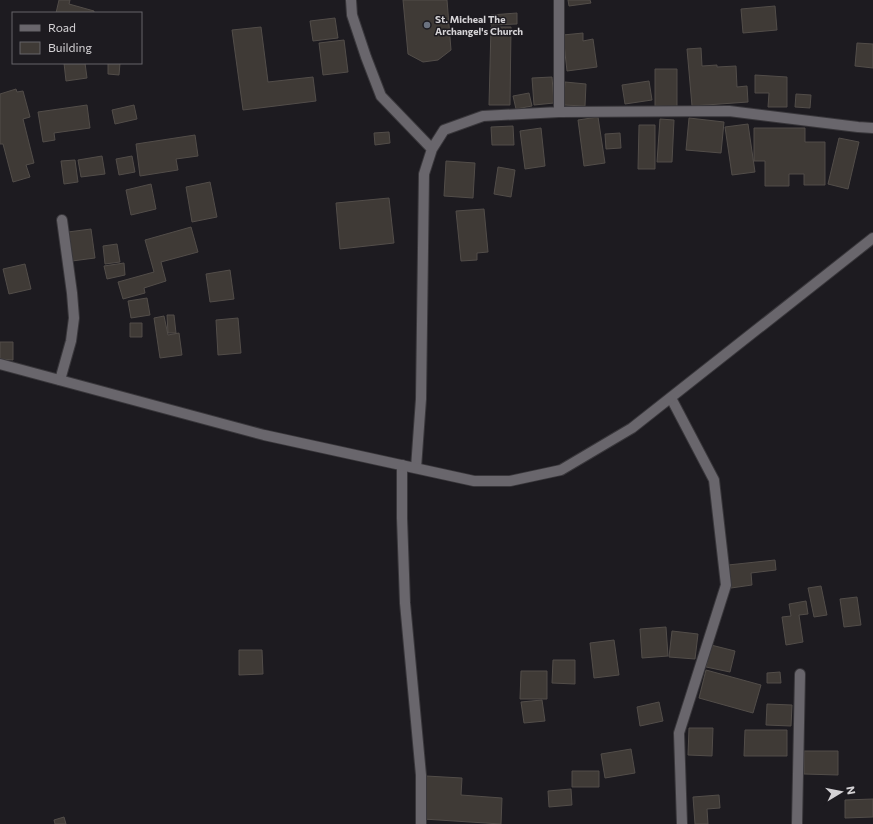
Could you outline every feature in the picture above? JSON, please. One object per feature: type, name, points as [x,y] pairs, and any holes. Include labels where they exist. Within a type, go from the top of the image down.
[{"type":"street","points":[[351,0],[352,15],[381,96],[432,148]]},
{"type":"street","points":[[558,112],[559,0]]},
{"type":"street","points":[[416,468],[421,399],[424,174],[432,148],[444,130],[483,116],[558,112],[729,111],[873,128]]},
{"type":"street","points":[[60,380],[74,318],[62,220]]},
{"type":"street","points":[[0,364],[264,435],[474,481],[510,481],[561,470],[632,428],[873,238]]},
{"type":"street","points":[[671,398],[714,480],[726,585],[679,733],[682,824]]},
{"type":"street","points":[[402,465],[405,603],[421,775],[421,824]]},
{"type":"street","points":[[797,824],[800,674]]},
{"type":"building","points":[[59,0],[70,0],[69,4],[94,11],[94,12],[56,12]]},
{"type":"building","name":"St. Micheal The Archangel's Church","points":[[403,0],[447,0],[451,50],[438,60],[423,62],[408,54]]},
{"type":"building","points":[[568,0],[590,0],[591,3],[569,6]]},
{"type":"building","points":[[775,6],[777,30],[743,33],[741,9]]},
{"type":"building","points":[[517,13],[517,24],[491,25],[491,15]]},
{"type":"building","points":[[335,18],[338,38],[313,41],[310,21]]},
{"type":"building","points":[[261,27],[268,82],[313,77],[316,101],[243,110],[232,30]]},
{"type":"building","points":[[491,27],[511,27],[510,105],[489,105]]},
{"type":"building","points":[[583,33],[583,41],[593,39],[597,67],[567,71],[563,35]]},
{"type":"building","points":[[344,40],[348,72],[323,75],[319,43]]},
{"type":"building","points":[[857,43],[873,44],[873,68],[855,66]]},
{"type":"building","points":[[701,48],[702,66],[736,66],[737,87],[747,86],[748,102],[692,106],[687,49]]},
{"type":"building","points":[[64,64],[85,64],[87,78],[66,81]]},
{"type":"building","points":[[108,64],[120,64],[119,75],[108,74]]},
{"type":"building","points":[[655,69],[677,69],[677,107],[655,106]]},
{"type":"building","points":[[755,75],[787,77],[787,107],[768,107],[769,93],[755,93]]},
{"type":"building","points":[[552,77],[554,103],[534,105],[532,78]]},
{"type":"building","points":[[649,81],[652,100],[625,104],[622,85]]},
{"type":"building","points":[[565,82],[586,84],[585,106],[563,105]]},
{"type":"building","points":[[16,89],[17,92],[23,91],[30,117],[23,119],[34,163],[26,165],[30,177],[13,182],[3,144],[0,144],[0,94]]},
{"type":"building","points":[[529,93],[532,106],[516,109],[513,96]]},
{"type":"building","points":[[796,94],[811,95],[810,108],[795,107]]},
{"type":"building","points":[[87,105],[90,128],[54,133],[55,140],[43,142],[38,112]]},
{"type":"building","points":[[134,105],[137,119],[115,124],[112,110]]},
{"type":"building","points":[[598,117],[605,163],[584,166],[578,120]]},
{"type":"building","points":[[689,118],[724,122],[721,153],[686,150]]},
{"type":"building","points":[[660,119],[674,120],[672,162],[657,162]]},
{"type":"building","points":[[748,124],[755,172],[732,175],[725,127]]},
{"type":"building","points":[[639,125],[655,125],[655,169],[638,169]]},
{"type":"building","points":[[513,126],[514,145],[492,145],[491,127]]},
{"type":"building","points":[[541,128],[545,166],[525,169],[520,131]]},
{"type":"building","points":[[754,128],[805,128],[805,142],[825,142],[825,185],[804,185],[804,174],[789,174],[789,186],[765,186],[765,161],[754,161]]},
{"type":"building","points":[[389,132],[390,143],[375,145],[374,133]]},
{"type":"building","points":[[620,133],[621,148],[606,149],[605,134]]},
{"type":"building","points":[[195,135],[198,156],[176,159],[178,170],[140,176],[136,144]]},
{"type":"building","points":[[839,138],[859,142],[848,189],[828,184]]},
{"type":"building","points":[[102,156],[105,174],[81,177],[78,160]]},
{"type":"building","points":[[132,156],[135,172],[119,175],[116,159]]},
{"type":"building","points":[[75,160],[78,182],[64,184],[61,161]]},
{"type":"building","points":[[446,161],[475,163],[473,198],[444,196]]},
{"type":"building","points":[[498,167],[515,170],[511,197],[494,194]]},
{"type":"building","points":[[210,182],[217,217],[192,222],[186,187]]},
{"type":"building","points":[[151,184],[156,209],[131,215],[126,190]]},
{"type":"building","points":[[389,198],[394,243],[340,249],[336,203]]},
{"type":"building","points":[[484,209],[488,252],[477,253],[477,260],[461,261],[456,211]]},
{"type":"building","points":[[191,227],[198,252],[161,262],[166,281],[144,288],[145,293],[123,299],[118,282],[154,272],[145,240]]},
{"type":"building","points":[[91,229],[95,258],[72,261],[68,232]]},
{"type":"building","points":[[117,244],[120,262],[105,264],[103,246]]},
{"type":"building","points":[[124,263],[125,275],[107,279],[104,266]]},
{"type":"building","points":[[25,264],[31,289],[9,294],[3,269]]},
{"type":"building","points":[[230,270],[234,299],[210,302],[206,274]]},
{"type":"building","points":[[147,298],[150,315],[131,318],[128,301]]},
{"type":"building","points":[[167,315],[174,315],[176,333],[168,333]]},
{"type":"building","points":[[164,316],[168,335],[179,333],[182,355],[160,358],[154,318]]},
{"type":"building","points":[[238,318],[241,353],[218,355],[216,320]]},
{"type":"building","points":[[130,323],[142,323],[142,337],[130,337]]},
{"type":"building","points":[[0,342],[13,342],[13,360],[0,359]]},
{"type":"building","points":[[775,560],[776,570],[751,573],[752,585],[731,588],[728,565]]},
{"type":"building","points":[[821,586],[827,615],[814,617],[808,588]]},
{"type":"building","points":[[857,597],[861,625],[844,627],[840,599]]},
{"type":"building","points":[[806,601],[808,614],[799,615],[803,642],[786,645],[782,617],[791,616],[789,604]]},
{"type":"building","points":[[666,627],[668,656],[642,658],[640,629]]},
{"type":"building","points":[[672,631],[698,634],[695,659],[669,657]]},
{"type":"building","points":[[614,640],[619,675],[594,678],[590,643]]},
{"type":"building","points":[[711,645],[735,651],[730,672],[706,667]]},
{"type":"building","points":[[239,650],[262,650],[263,674],[239,675]]},
{"type":"building","points":[[553,660],[575,660],[575,684],[552,683]]},
{"type":"building","points":[[706,670],[761,685],[753,713],[699,698]]},
{"type":"building","points":[[521,671],[547,671],[547,699],[520,699]]},
{"type":"building","points":[[780,672],[781,683],[767,683],[767,673]]},
{"type":"building","points":[[542,700],[545,721],[524,723],[521,702]]},
{"type":"building","points":[[659,702],[663,721],[640,726],[637,707]]},
{"type":"building","points":[[767,704],[792,705],[791,726],[766,725]]},
{"type":"building","points":[[689,728],[713,728],[712,756],[688,755]]},
{"type":"building","points":[[745,730],[787,730],[787,756],[744,756]]},
{"type":"building","points":[[631,749],[635,773],[605,778],[601,754]]},
{"type":"building","points":[[804,751],[838,751],[838,775],[804,774]]},
{"type":"building","points":[[572,771],[599,771],[599,787],[572,787]]},
{"type":"building","points":[[426,776],[462,778],[461,795],[502,798],[501,824],[423,819]]},
{"type":"building","points":[[571,789],[572,805],[549,807],[548,791]]},
{"type":"building","points":[[719,795],[720,808],[707,809],[708,824],[695,824],[693,797]]},
{"type":"building","points":[[873,799],[873,817],[845,818],[845,800]]},
{"type":"building","points":[[64,817],[66,824],[55,824],[54,820]]},
{"type":"place","name":"St. Micheal The Archangel's Church","points":[[427,25]]}]
